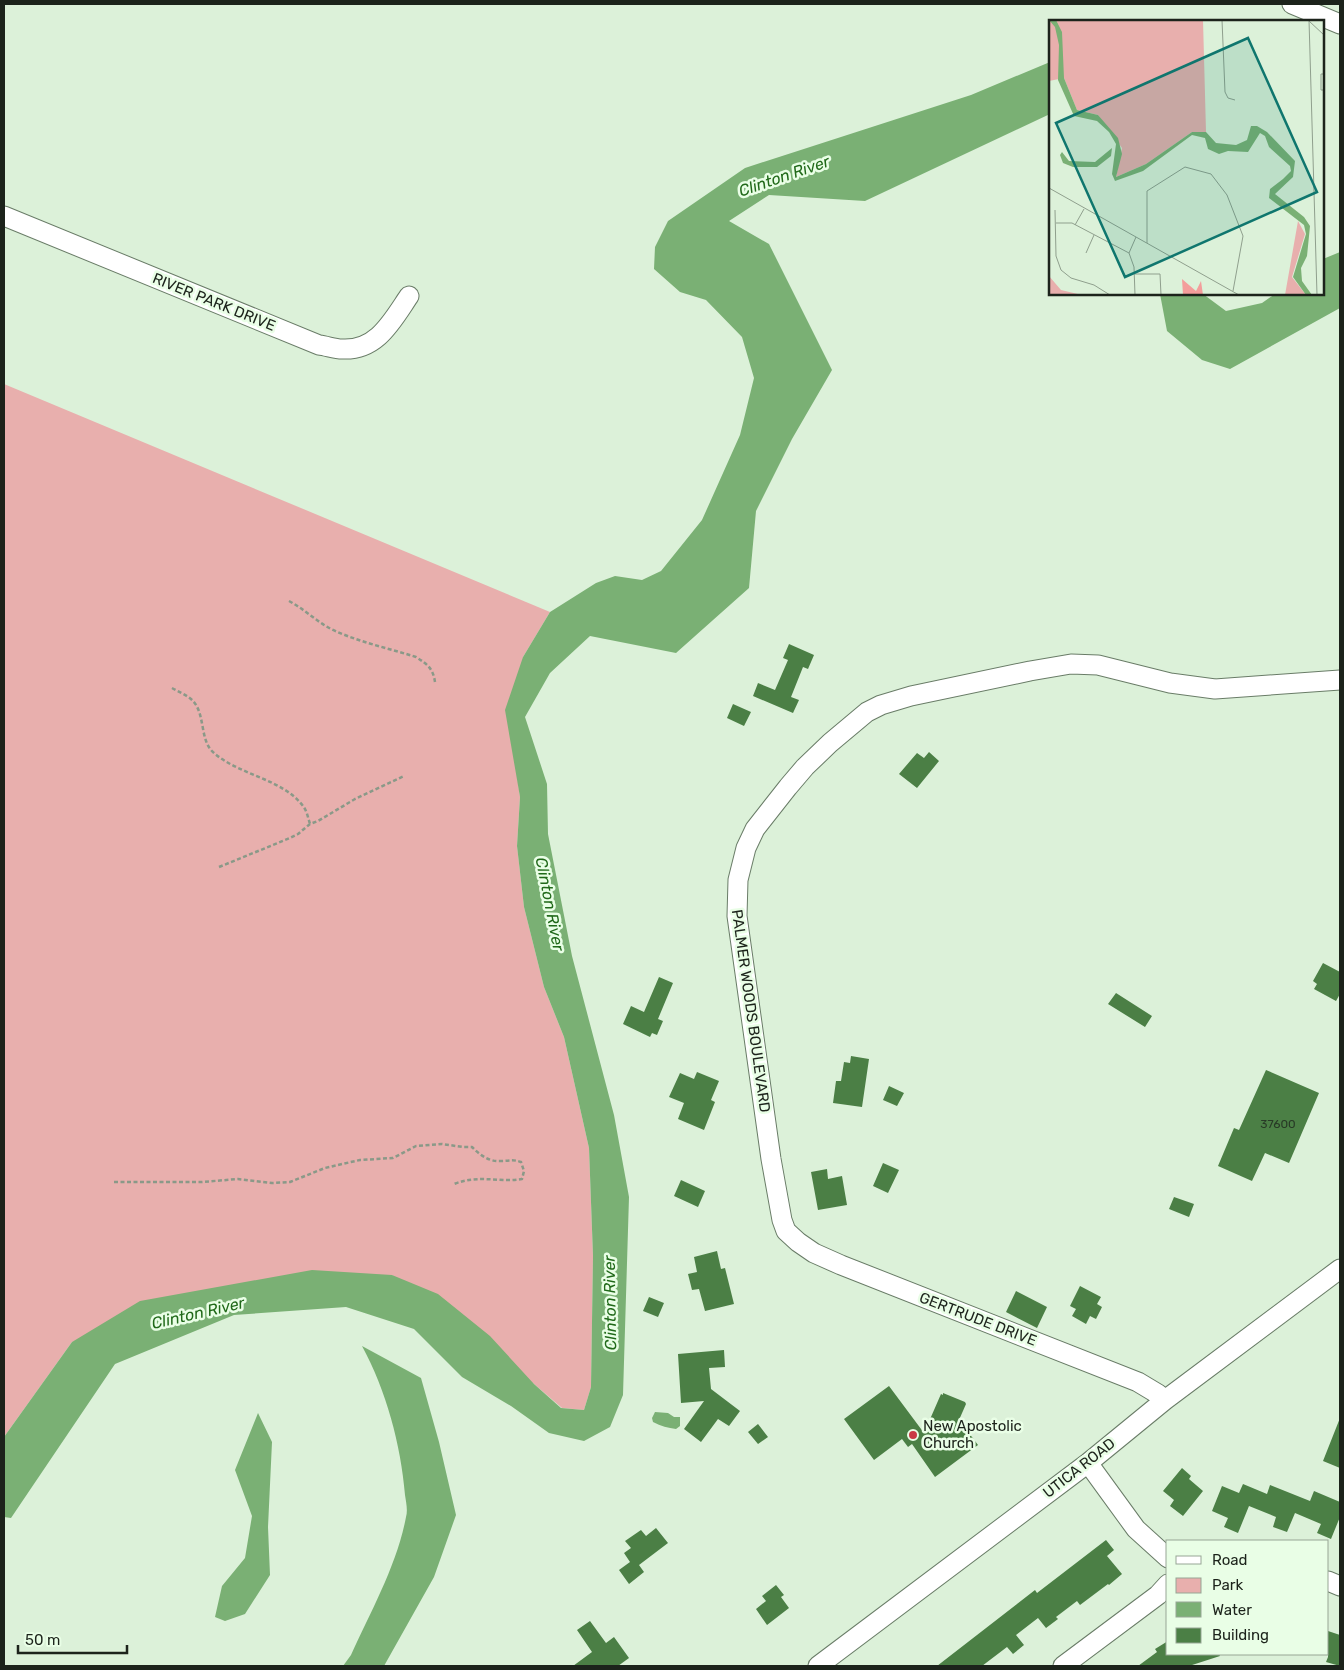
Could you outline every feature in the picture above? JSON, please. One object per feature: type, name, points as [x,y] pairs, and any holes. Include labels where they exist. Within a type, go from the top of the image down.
[{"type":"street","points":[[1292,4],[1331,15]]},
{"type":"street","name":"RIVER PARK DRIVE","points":[[4,216],[319,345],[341,350],[358,348],[373,342],[383,333],[410,296]]},
{"type":"street","name":"PALMER WOODS BOULEVARD","points":[[791,1236],[786,1231],[776,1191],[749,993],[739,940],[737,895],[741,865],[746,848],[755,829],[805,767],[867,712],[881,705],[920,694],[1071,664],[1098,665],[1170,683],[1214,689],[1340,680]]},
{"type":"street","name":"GERTRUDE DRIVE","points":[[791,1236],[814,1253],[841,1265],[1138,1382],[1165,1400]]},
{"type":"street","name":"UTICA ROAD","points":[[818,1666],[1088,1463],[1165,1400],[1340,1270]]},
{"type":"street","points":[[1088,1463],[1136,1529],[1166,1556]]},
{"type":"street","points":[[1063,1666],[1158,1595],[1166,1586]]},
{"type":"path","points":[[289,602],[339,632],[416,657],[433,672],[435,682]]},
{"type":"path","points":[[172,688],[194,701],[207,744],[212,752],[238,768],[289,792],[304,807],[310,824]]},
{"type":"path","points":[[219,867],[290,838],[310,824],[355,799],[404,776]]},
{"type":"path","points":[[114,1182],[202,1182],[238,1179],[272,1183],[290,1182],[325,1168],[360,1160],[393,1158],[416,1146],[442,1144],[472,1147],[480,1155],[500,1162],[512,1159],[521,1162],[524,1171],[522,1179],[510,1181],[487,1178],[466,1180],[454,1184]]},
{"type":"green space","points":[[4,384],[550,612],[523,657],[516,768],[520,797],[517,846],[524,907],[544,987],[564,1037],[589,1148],[593,1256],[591,1387],[584,1410],[562,1408],[534,1384],[392,1275],[72,1342],[4,1437]]},
{"type":"water","name":"Clinton River","points":[[1049,62],[1049,114],[865,201],[769,195],[729,221],[769,244],[832,370],[792,439],[756,511],[749,588],[676,653],[590,636],[550,673],[525,717],[547,784],[548,834],[572,956],[614,1115],[629,1197],[623,1395],[610,1427],[584,1441],[549,1433],[511,1406],[462,1377],[414,1329],[346,1307],[234,1315],[115,1364],[11,1518],[4,1517],[4,1437],[72,1342],[140,1301],[312,1270],[392,1275],[438,1294],[490,1336],[534,1384],[561,1408],[584,1410],[591,1387],[593,1256],[589,1148],[564,1037],[544,987],[524,907],[517,846],[520,797],[505,710],[523,657],[550,612],[596,583],[615,576],[642,580],[661,571],[702,520],[740,435],[754,378],[742,337],[706,300],[680,292],[654,269],[655,247],[668,221],[745,168],[971,95]]},
{"type":"water","points":[[1340,252],[1340,308],[1230,369],[1202,360],[1167,331],[1160,295],[1204,295],[1226,311],[1262,303],[1274,295],[1324,295],[1324,259]]},
{"type":"water","points":[[362,1346],[421,1378],[439,1442],[456,1515],[434,1577],[384,1666],[343,1666],[351,1655],[390,1570],[402,1535],[407,1512],[400,1457],[391,1418],[371,1363]]},
{"type":"water","points":[[655,1412],[668,1413],[674,1417],[680,1417],[680,1426],[673,1429],[653,1422],[652,1418]]},
{"type":"water","points":[[258,1413],[272,1442],[268,1527],[270,1575],[245,1614],[225,1621],[215,1617],[222,1586],[245,1558],[252,1516],[235,1470]]},
{"type":"building","points":[[789,644],[814,655],[808,669],[803,667],[791,697],[799,700],[793,713],[753,696],[758,683],[775,690],[788,660],[783,658]]},
{"type":"building","points":[[733,704],[751,712],[744,726],[727,718]]},
{"type":"building","points":[[929,752],[939,761],[917,788],[899,774],[917,753],[924,758]]},
{"type":"building","points":[[1323,963],[1340,972],[1340,994],[1336,1001],[1314,989],[1317,984],[1313,981]]},
{"type":"building","points":[[659,977],[673,983],[658,1019],[663,1021],[657,1035],[652,1033],[650,1037],[623,1024],[631,1006],[644,1012]]},
{"type":"building","points":[[1116,993],[1152,1016],[1145,1027],[1108,1004]]},
{"type":"building","points":[[851,1056],[869,1059],[862,1107],[833,1103],[836,1081],[841,1081],[844,1062],[850,1063]]},
{"type":"building","points":[[1266,1070],[1319,1093],[1289,1163],[1265,1153],[1252,1181],[1218,1166],[1234,1128],[1239,1130]]},
{"type":"building","points":[[697,1072],[719,1081],[711,1100],[715,1102],[704,1130],[678,1119],[684,1103],[669,1097],[680,1073],[694,1079]]},
{"type":"building","points":[[889,1086],[904,1093],[897,1106],[883,1100]]},
{"type":"building","points":[[883,1163],[899,1170],[888,1193],[873,1186]]},
{"type":"building","points":[[827,1169],[828,1179],[842,1176],[847,1205],[818,1210],[811,1172]]},
{"type":"building","points":[[681,1180],[705,1191],[698,1207],[674,1196]]},
{"type":"building","points":[[1174,1197],[1194,1204],[1189,1217],[1169,1209]]},
{"type":"building","points":[[717,1251],[721,1269],[725,1268],[734,1304],[705,1311],[699,1289],[692,1290],[688,1274],[697,1272],[694,1257]]},
{"type":"building","points":[[1080,1286],[1101,1297],[1097,1304],[1102,1307],[1096,1319],[1090,1316],[1086,1324],[1072,1316],[1076,1309],[1070,1306]]},
{"type":"building","points":[[1016,1291],[1047,1307],[1037,1328],[1006,1312]]},
{"type":"building","points":[[649,1297],[664,1303],[658,1317],[643,1311]]},
{"type":"building","points":[[724,1350],[725,1367],[709,1368],[711,1389],[740,1411],[729,1426],[718,1419],[701,1442],[684,1429],[704,1401],[681,1403],[678,1354]]},
{"type":"building","name":"New Apostolic Church","points":[[889,1386],[924,1433],[941,1394],[943,1395],[943,1393],[965,1402],[966,1404],[959,1420],[978,1445],[935,1477],[912,1444],[908,1447],[902,1439],[874,1460],[844,1419]]},
{"type":"building","points":[[1340,1418],[1340,1468],[1323,1461]]},
{"type":"building","points":[[758,1424],[768,1437],[758,1444],[748,1432]]},
{"type":"building","points":[[1182,1468],[1191,1476],[1189,1479],[1203,1491],[1183,1516],[1170,1506],[1174,1500],[1163,1491]]},
{"type":"building","points":[[1243,1484],[1267,1494],[1270,1485],[1310,1501],[1314,1491],[1340,1502],[1340,1517],[1331,1539],[1317,1533],[1321,1524],[1295,1513],[1287,1532],[1273,1527],[1276,1517],[1249,1506],[1238,1533],[1224,1527],[1228,1518],[1212,1511],[1222,1486],[1239,1493]]},
{"type":"building","points":[[656,1528],[668,1543],[639,1565],[644,1572],[629,1584],[619,1570],[630,1562],[624,1553],[631,1548],[625,1541],[641,1530],[646,1536]]},
{"type":"building","points":[[1106,1540],[1114,1550],[1107,1556],[1122,1574],[1109,1585],[1080,1605],[1077,1601],[1056,1617],[1058,1619],[1046,1628],[1038,1618],[1016,1635],[1024,1645],[1013,1654],[1007,1647],[982,1666],[937,1666],[1035,1590],[1037,1593]]},
{"type":"building","points":[[776,1585],[784,1595],[781,1597],[789,1608],[767,1625],[756,1609],[766,1601],[762,1596]]},
{"type":"building","points":[[590,1621],[606,1643],[614,1637],[629,1658],[618,1666],[573,1666],[592,1652],[577,1630]]},
{"type":"building","points":[[1329,1631],[1340,1635],[1340,1666],[1326,1662],[1328,1657]]},
{"type":"building","points":[[1166,1642],[1166,1655],[1220,1656],[1189,1666],[1138,1666],[1157,1652],[1155,1649]]},
{"type":"place","name":"New Apostolic Church","points":[[913,1435]]}]
